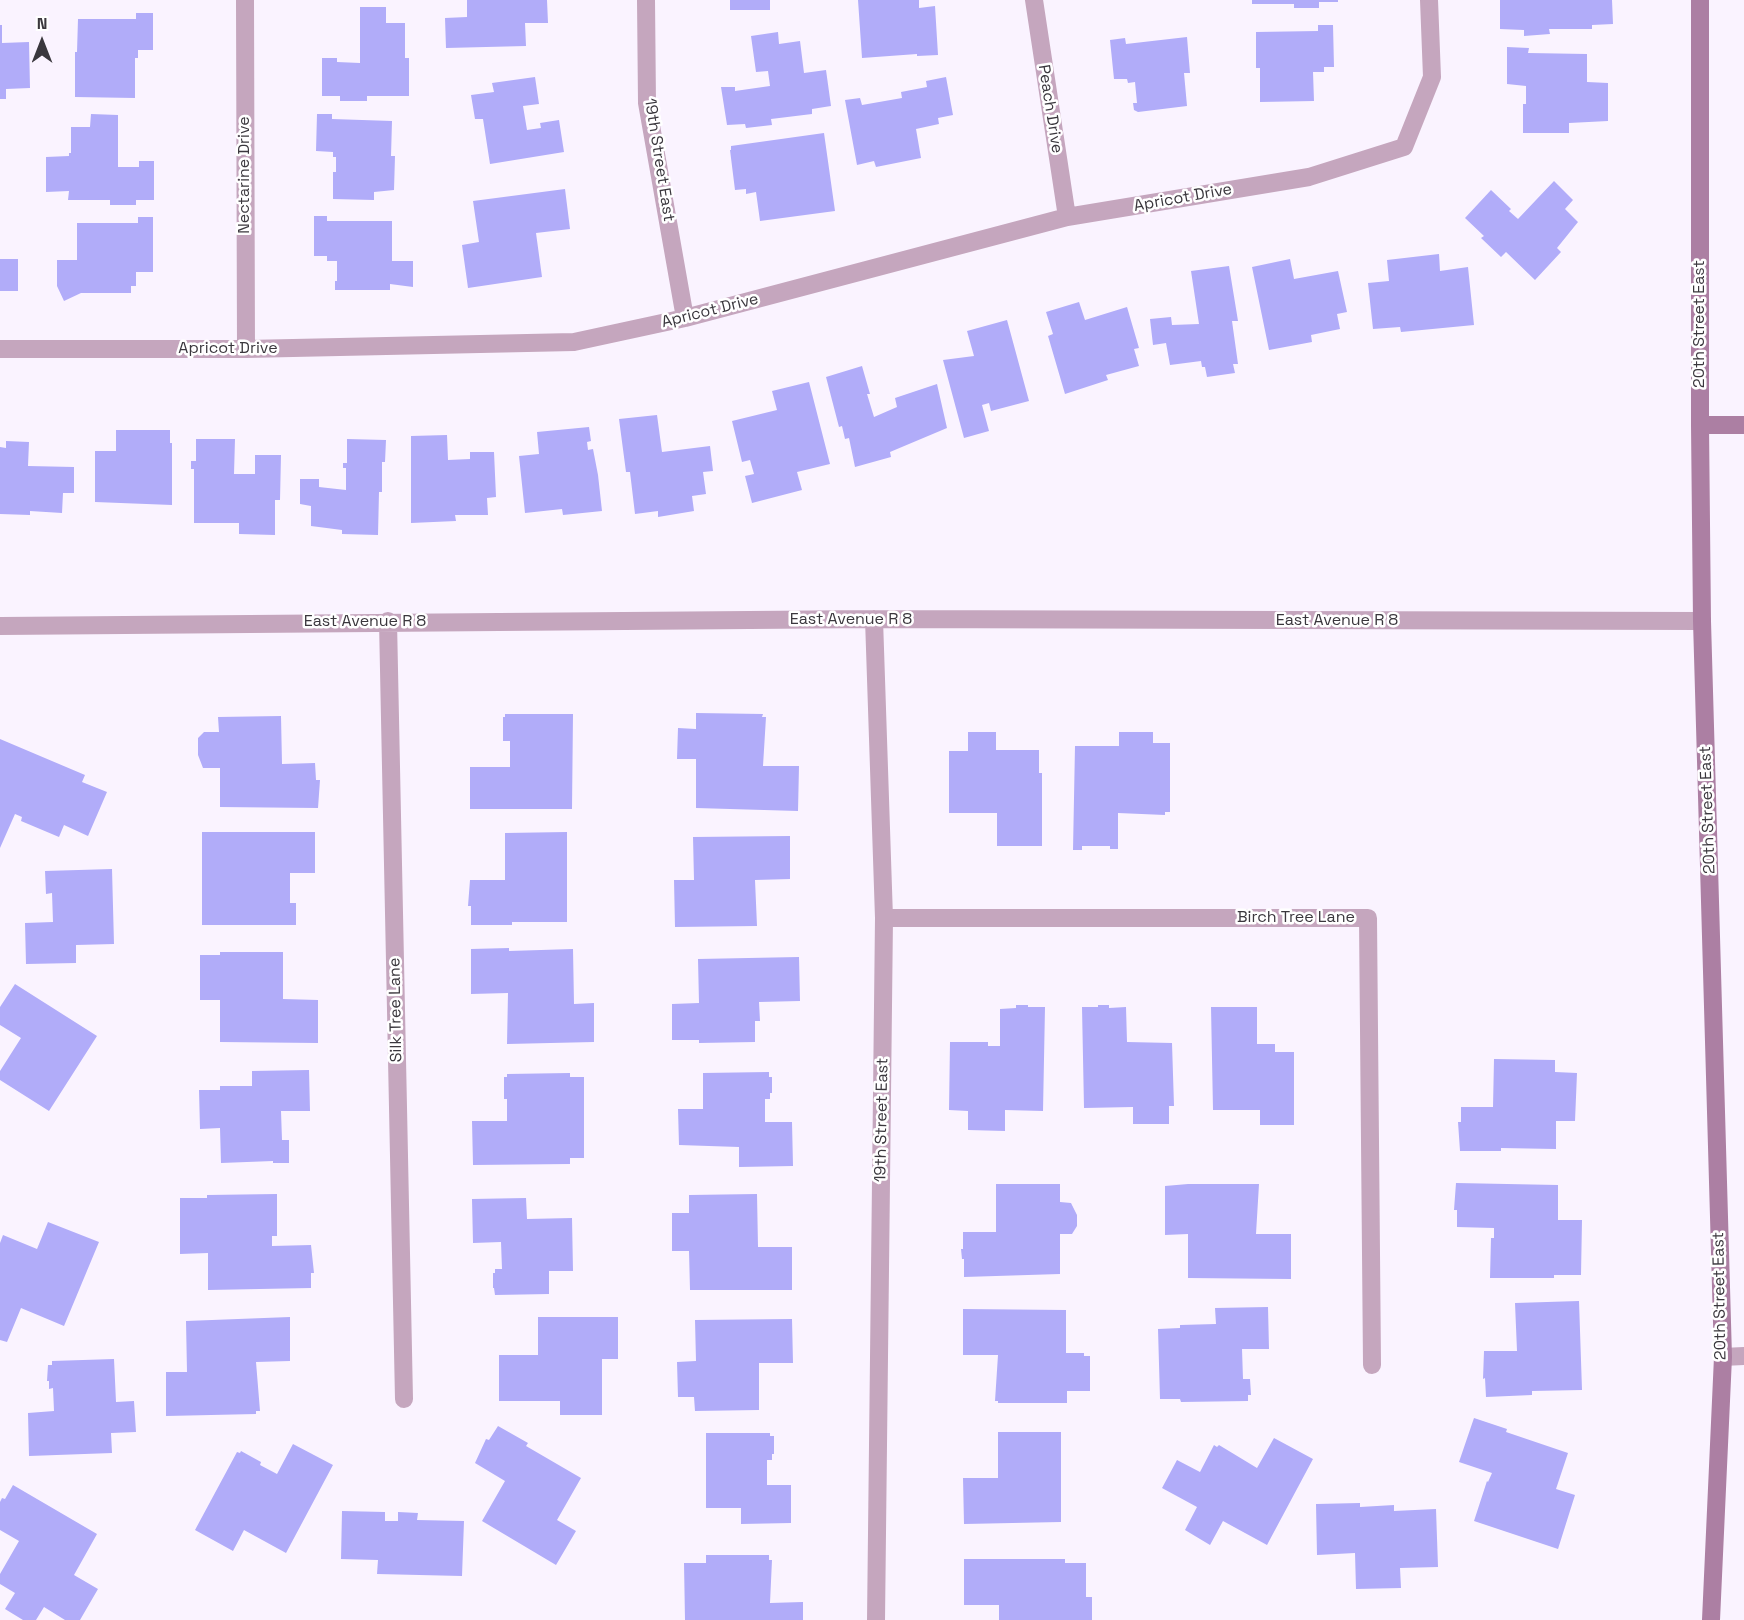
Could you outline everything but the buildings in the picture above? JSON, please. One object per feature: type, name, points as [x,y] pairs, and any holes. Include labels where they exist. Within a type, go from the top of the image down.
[{"type":"street","name":"Nectarine Drive","points":[[244,0],[246,349]]},
{"type":"street","name":"19th Street East","points":[[646,0],[648,103],[686,318]]},
{"type":"street","name":"Peach Drive","points":[[1034,0],[1067,217]]},
{"type":"street","name":"Apricot Drive","points":[[0,349],[246,349],[574,342],[686,318],[1067,217],[1309,177],[1404,147],[1432,77],[1430,0]]},
{"type":"street","name":"20th Street East","points":[[1700,0],[1702,621],[1722,1357],[1711,1620]]},
{"type":"street","points":[[1700,425],[1744,425]]},
{"type":"street","name":"19th Street East","points":[[874,619],[884,918],[876,1620]]},
{"type":"street","name":"East Avenue R 8","points":[[0,626],[388,621],[874,619],[1702,621]]},
{"type":"street","name":"Silk Tree Lane","points":[[388,621],[404,1399]]},
{"type":"street","name":"Birch Tree Lane","points":[[884,918],[1368,918],[1372,1365]]},
{"type":"street","points":[[1722,1357],[1744,1356]]}]
